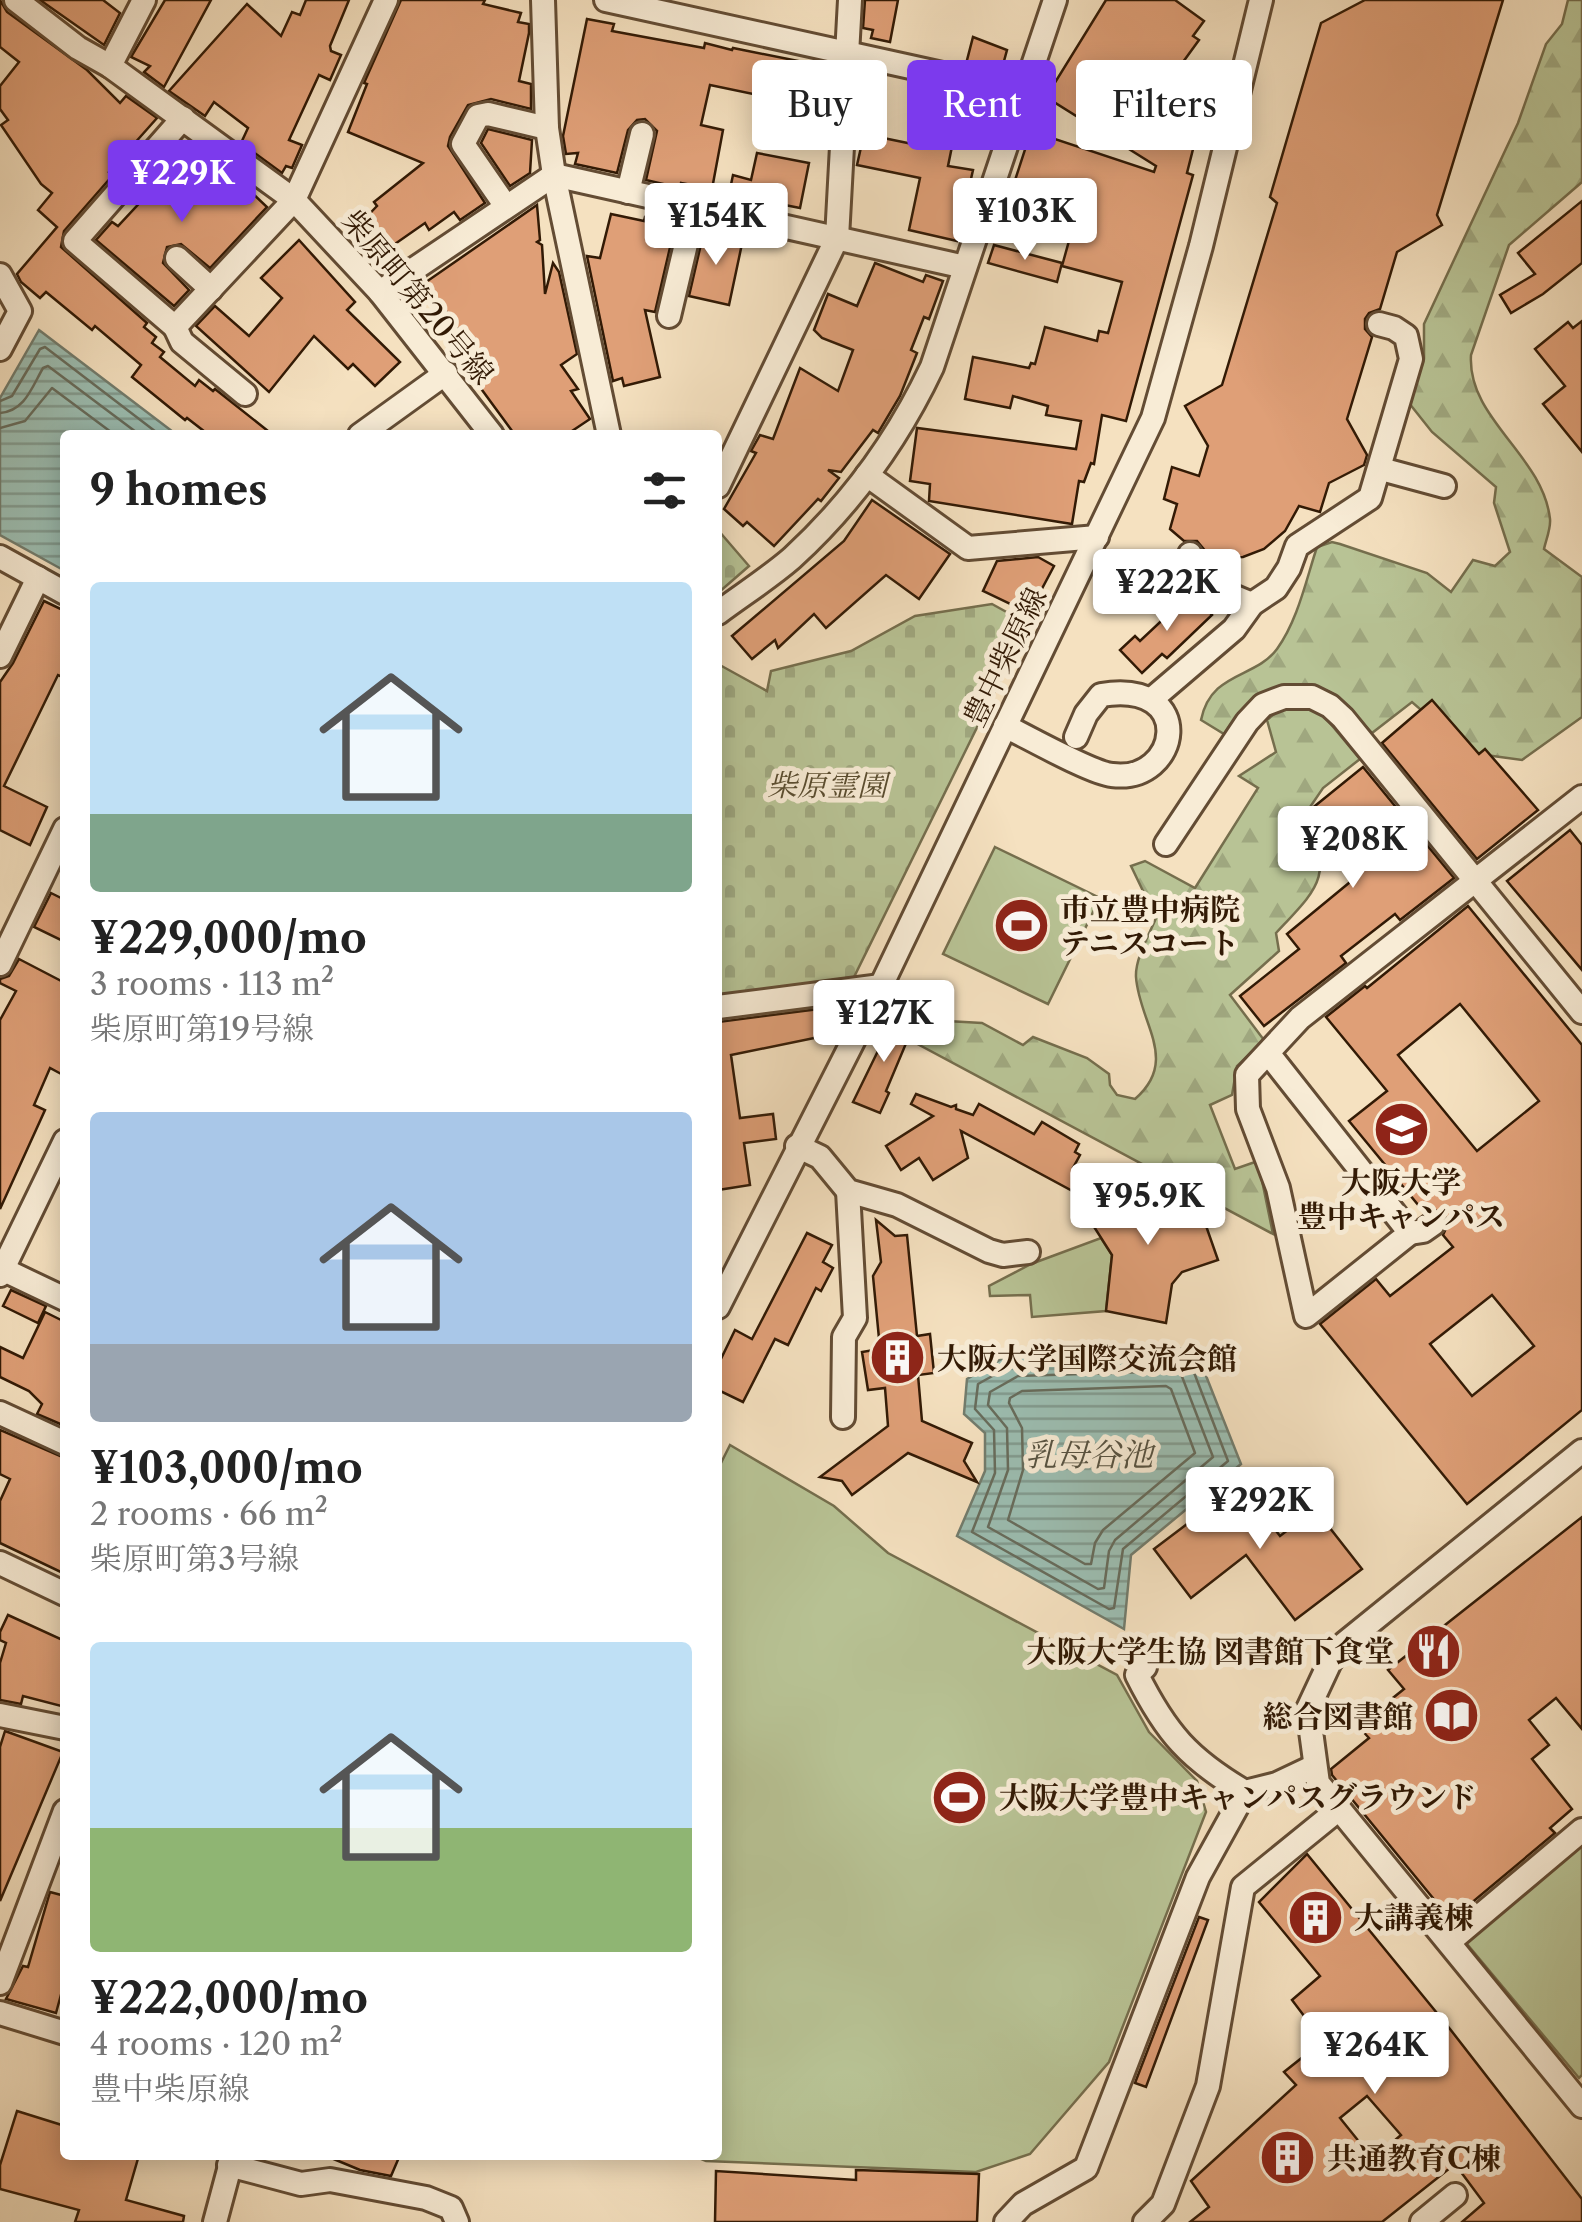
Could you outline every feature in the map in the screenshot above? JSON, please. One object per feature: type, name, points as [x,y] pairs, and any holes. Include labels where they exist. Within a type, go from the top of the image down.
[{"type":"street","name":"柴原町第20号線","points":[[16,0],[294,200],[380,292],[488,430]]},
{"type":"street","points":[[110,66],[144,0]]},
{"type":"street","points":[[174,327],[294,200],[386,0]]},
{"type":"street","points":[[543,0],[547,128],[554,175],[608,430]]},
{"type":"street","points":[[606,0],[688,9],[907,67]]},
{"type":"street","points":[[722,471],[837,238],[850,0]]},
{"type":"street","points":[[1035,60],[1056,0]]},
{"type":"street","name":"豊中柴原線","points":[[722,1299],[880,986],[1153,418],[1201,246],[1261,0]]},
{"type":"street","points":[[506,205],[463,144],[478,116],[488,114],[547,128]]},
{"type":"street","points":[[183,118],[75,241],[174,327],[182,342],[245,394]]},
{"type":"street","points":[[628,192],[642,134]]},
{"type":"street","points":[[722,609],[791,558],[868,475],[906,420],[932,367],[1004,150]]},
{"type":"street","points":[[380,292],[554,175],[965,267]]},
{"type":"street","points":[[669,316],[694,206]]},
{"type":"street","points":[[177,258],[211,289]]},
{"type":"street","points":[[0,274],[20,311],[0,349]]},
{"type":"street","points":[[1152,699],[1234,629],[1252,604],[1276,588],[1289,568],[1296,546],[1368,502],[1382,469],[1411,359],[1406,336],[1380,324]]},
{"type":"street","points":[[367,430],[446,373]]},
{"type":"street","points":[[1382,469],[1444,486]]},
{"type":"street","points":[[868,475],[968,548],[1096,537]]},
{"type":"street","points":[[1190,554],[1200,575],[1225,594],[1252,604]]},
{"type":"street","points":[[0,556],[60,589]]},
{"type":"street","points":[[0,656],[38,578]]},
{"type":"street","points":[[1005,726],[1109,776],[1136,774],[1159,759],[1169,739],[1166,718],[1152,699],[1128,690],[1101,695],[1076,736]]},
{"type":"street","points":[[1166,844],[1255,712],[1273,700],[1302,695],[1320,700],[1337,712],[1582,1012]]},
{"type":"street","points":[[1433,1224],[1423,1232],[1410,1232],[1306,1316],[1278,1188],[1248,1109],[1247,1075],[1300,1018],[1582,797]]},
{"type":"street","points":[[0,964],[60,839]]},
{"type":"street","points":[[722,1006],[880,986]]},
{"type":"street","points":[[1268,1053],[1410,1232]]},
{"type":"street","points":[[798,1146],[820,1157],[848,1191],[897,1205],[989,1252],[1028,1252]]},
{"type":"street","points":[[60,1155],[1,1271],[60,1297]]},
{"type":"street","points":[[843,1418],[844,1337],[855,1318],[848,1191]]},
{"type":"street","points":[[0,1413],[60,1441]]},
{"type":"street","points":[[1582,1451],[1344,1644],[1330,1662],[1308,1709],[1318,1783],[1582,2106]]},
{"type":"street","points":[[0,1563],[60,1592]]},
{"type":"street","points":[[1145,1667],[1138,1675],[1175,1740],[1212,1772],[1245,1792],[1276,1784],[1315,1766]]},
{"type":"street","points":[[0,1715],[60,1727]]},
{"type":"street","points":[[1006,2222],[1023,2204],[1086,2168],[1198,1878],[1245,1792]]},
{"type":"street","points":[[1145,2222],[1163,2204],[1208,2086],[1243,1887],[1339,1808]]},
{"type":"street","points":[[1449,1942],[1582,1830]]},
{"type":"street","points":[[0,1983],[54,1875],[60,1841]]},
{"type":"street","points":[[0,2013],[60,2031]]},
{"type":"street","points":[[215,2222],[231,2160],[301,2184],[330,2180],[426,2198],[450,2208],[457,2222]]},
{"type":"street","points":[[1422,2222],[1455,2195]]},
{"type":"green space","points":[[1568,0],[1582,0],[1582,182],[1509,245],[1471,355],[1473,378],[1481,399],[1534,475],[1544,496],[1550,523],[1544,549],[1582,577],[1582,717],[1522,760],[1471,753],[1412,702],[1372,733],[1331,693],[1293,685],[1254,700],[1224,734],[1201,720],[1206,704],[1224,684],[1268,659],[1277,649],[1296,613],[1317,547],[1332,542],[1427,573],[1451,592],[1473,560],[1495,566],[1510,552],[1494,503],[1496,487],[1432,432],[1409,403],[1424,359],[1424,324],[1518,123],[1546,44],[1562,24]]},
{"type":"green space","points":[[722,535],[749,566],[722,590]]},
{"type":"green space","name":"柴原霊園","points":[[992,604],[1028,624],[854,977],[722,995],[722,666],[767,691],[771,671],[851,651],[915,616]]},
{"type":"green space","points":[[1305,705],[1324,716],[1360,759],[1323,788],[1306,813],[1319,852],[1318,880],[1303,904],[1276,933],[1279,951],[1230,995],[1264,1040],[1237,1066],[1232,1095],[1210,1105],[1235,1169],[1258,1161],[1273,1234],[910,1040],[919,1019],[926,1023],[934,1015],[947,1021],[982,1023],[1023,1045],[1033,1037],[1087,1058],[1109,1074],[1117,1095],[1135,1099],[1155,1070],[1154,1041],[1136,970],[1156,918],[1131,866],[1145,861],[1195,888],[1258,788],[1239,776],[1276,752],[1267,720],[1280,709]]},
{"type":"green space","name":"市立豊中病院 テニスコート","points":[[995,847],[1100,898],[1048,1004],[943,954]]},
{"type":"green space","points":[[1101,1238],[1112,1255],[1106,1311],[1032,1317],[1030,1295],[990,1296],[989,1286],[1031,1264]]},
{"type":"green space","name":"大阪大学豊中キャンパスグラウンド","points":[[730,1445],[834,1506],[888,1553],[1117,1675],[1149,1732],[1197,1781],[1206,1812],[1109,2062],[1030,2154],[976,2172],[704,2160],[722,2160],[722,1461]]},
{"type":"green space","points":[[1582,1838],[1582,2075],[1579,2078],[1462,1938]]},
{"type":"water","points":[[39,330],[170,430],[60,430],[60,568],[0,535],[0,398]]},
{"type":"water","name":"乳母谷池","points":[[1195,1348],[1241,1464],[1131,1555],[1124,1629],[957,1536],[985,1471],[985,1433],[964,1414],[967,1379],[1010,1354]]},
{"type":"building","points":[[0,0],[7,12],[87,70],[120,103],[126,96],[157,118],[64,231],[61,247],[147,323],[144,327],[156,337],[152,343],[164,352],[160,357],[195,386],[199,380],[215,389],[267,430],[203,430],[185,420],[132,377],[141,365],[95,326],[92,330],[46,292],[40,298],[21,282],[17,274],[57,227],[38,210],[52,193],[41,184],[1,125],[8,120],[0,109],[0,86],[19,62],[0,47]]},
{"type":"building","points":[[40,0],[103,0],[120,13],[104,45]]},
{"type":"building","points":[[165,0],[211,0],[164,87],[144,72],[150,66],[131,57]]},
{"type":"building","points":[[306,0],[349,0],[330,46],[331,51],[341,55],[330,80],[319,75],[289,140],[302,145],[292,168],[286,166],[282,173],[241,143],[248,128],[214,102],[205,116],[169,91],[247,4],[281,36],[292,12],[300,15]]},
{"type":"building","points":[[401,0],[485,0],[483,4],[521,13],[518,22],[529,24],[529,33],[519,81],[531,84],[531,109],[491,99],[468,105],[448,146],[485,203],[460,220],[454,212],[429,230],[425,223],[392,246],[398,255],[379,269],[351,233],[377,206],[374,202],[423,163],[348,132],[367,84],[364,83]]},
{"type":"building","points":[[865,0],[898,0],[890,42],[871,38],[873,30],[863,28]]},
{"type":"building","points":[[1106,0],[1175,0],[1204,21],[1193,36],[1199,40],[1184,60],[1076,60],[1076,116],[1056,103],[1056,81]]},
{"type":"building","points":[[1365,0],[1503,0],[1437,215],[1442,225],[1397,252],[1380,309],[1365,319],[1365,329],[1372,337],[1347,419],[1367,455],[1364,465],[1329,483],[1320,512],[1299,506],[1285,531],[1264,549],[1243,557],[1219,558],[1207,553],[1197,541],[1184,541],[1170,529],[1177,504],[1164,499],[1172,467],[1199,476],[1208,446],[1185,406],[1222,385],[1277,203],[1270,197],[1321,23]]},
{"type":"building","points":[[587,19],[614,24],[612,31],[793,60],[752,60],[752,94],[710,85],[701,125],[723,130],[712,189],[681,183],[680,188],[646,180],[657,131],[645,119],[637,120],[628,130],[617,173],[575,164],[578,153],[566,154],[563,136]]},
{"type":"building","points":[[973,37],[1007,50],[1004,60],[967,60]]},
{"type":"building","points":[[488,129],[532,140],[530,173],[510,186],[481,143]]},
{"type":"building","points":[[887,139],[907,143],[907,150],[951,150],[948,166],[973,170],[957,241],[909,230],[920,178],[857,165],[860,150],[887,150]]},
{"type":"building","points":[[1056,139],[1076,146],[1076,150],[1088,150],[1154,172],[1156,166],[1130,150],[1193,150],[1187,173],[1193,175],[1126,421],[1102,415],[1094,464],[1091,463],[1084,482],[1079,481],[1072,524],[929,501],[930,484],[910,481],[917,428],[1076,449],[1081,421],[1046,415],[1048,406],[1013,396],[1010,408],[965,399],[973,357],[1029,368],[1031,363],[1035,364],[1045,327],[1097,341],[1099,331],[1108,333],[1122,282],[1062,266],[1072,230],[1006,208],[1025,150],[1056,150]]},
{"type":"building","points":[[757,153],[809,163],[800,208],[729,194],[733,175],[751,180]]},
{"type":"building","points":[[174,155],[211,187],[228,170],[267,207],[210,268],[181,244],[167,247],[163,263],[189,290],[174,306],[96,240],[112,222],[118,226],[160,181],[156,177]]},
{"type":"building","points":[[1582,201],[1582,263],[1511,313],[1500,295],[1535,274],[1518,253]]},
{"type":"building","points":[[537,205],[537,242],[542,245],[545,294],[553,263],[559,272],[577,354],[561,365],[578,389],[571,391],[590,419],[574,430],[511,430],[463,364],[476,355],[426,282]]},
{"type":"building","points":[[611,214],[644,221],[645,217],[675,226],[655,312],[645,310],[660,377],[624,386],[622,378],[613,381],[587,256],[600,258]]},
{"type":"building","points":[[704,231],[743,239],[729,305],[689,296]]},
{"type":"building","points":[[299,240],[355,302],[347,310],[400,362],[375,386],[353,364],[348,369],[314,336],[269,392],[196,326],[215,306],[249,336],[282,298],[261,278]]},
{"type":"building","points":[[994,245],[1062,263],[1057,282],[988,263]]},
{"type":"building","points":[[875,263],[923,282],[926,275],[943,281],[929,319],[924,317],[911,350],[917,353],[900,396],[878,433],[873,430],[841,472],[828,470],[839,478],[774,546],[747,522],[743,526],[724,509],[756,453],[751,451],[760,435],[773,439],[800,368],[838,391],[853,350],[822,338],[814,330],[828,294],[857,306]]},
{"type":"building","points":[[1582,321],[1582,452],[1543,404],[1565,386],[1535,349],[1568,322],[1573,328]]},
{"type":"building","points":[[872,500],[950,554],[919,599],[886,575],[826,628],[814,614],[778,648],[775,640],[752,659],[732,636],[844,541]]},
{"type":"building","points":[[1038,557],[1054,566],[1029,613],[983,591],[997,561]]},
{"type":"building","points":[[1191,593],[1212,615],[1167,658],[1162,654],[1142,673],[1120,650],[1135,636],[1140,641]]},
{"type":"building","points":[[44,601],[60,609],[60,676],[4,786],[47,807],[30,845],[0,830],[0,682]]},
{"type":"building","points":[[1432,700],[1479,754],[1485,749],[1538,810],[1477,859],[1382,743]]},
{"type":"building","points":[[1363,767],[1454,878],[1400,920],[1395,914],[1341,956],[1346,963],[1264,1026],[1240,996],[1299,949],[1287,934],[1361,873],[1310,810]]},
{"type":"building","points":[[1570,830],[1582,845],[1582,970],[1507,881]]},
{"type":"building","points":[[51,893],[60,898],[60,940],[34,927]]},
{"type":"building","points":[[1468,906],[1582,1045],[1582,1410],[1467,1504],[1320,1324],[1376,1279],[1390,1296],[1453,1247],[1443,1235],[1448,1224],[1445,1215],[1433,1209],[1424,1212],[1349,1121],[1387,1091],[1326,1017]],"holes":[[[1460,1004],[1539,1101],[1477,1151],[1398,1055]],[[1492,1295],[1534,1346],[1472,1396],[1430,1344]]]},
{"type":"building","points":[[19,959],[60,980],[60,1073],[50,1068],[34,1105],[45,1110],[0,1209],[0,1020],[16,991],[0,983],[0,979],[9,976]]},
{"type":"building","points":[[819,1009],[824,1036],[731,1055],[740,1118],[773,1114],[776,1139],[744,1143],[750,1185],[722,1189],[722,1021]]},
{"type":"building","points":[[896,1014],[915,1022],[880,1113],[853,1102]]},
{"type":"building","points":[[916,1094],[951,1107],[956,1105],[956,1109],[973,1115],[979,1104],[1034,1134],[1042,1122],[1079,1144],[1075,1152],[1080,1155],[1073,1168],[1080,1195],[961,1131],[968,1158],[933,1180],[919,1158],[901,1170],[886,1146],[933,1116],[911,1104]]},
{"type":"building","points":[[1130,1176],[1156,1203],[1173,1207],[1197,1200],[1218,1260],[1182,1272],[1172,1284],[1166,1323],[1106,1311],[1112,1255],[1084,1211]]},
{"type":"building","name":"大阪大学国際交流会館","points":[[876,1220],[895,1236],[907,1235],[917,1336],[930,1334],[934,1373],[918,1375],[922,1421],[972,1443],[964,1461],[977,1482],[908,1453],[852,1495],[842,1481],[820,1477],[888,1426],[885,1388],[868,1390],[862,1352],[880,1349],[873,1276],[881,1262]]},
{"type":"building","points":[[807,1233],[832,1245],[823,1262],[833,1268],[821,1291],[816,1288],[788,1345],[775,1339],[743,1402],[722,1392],[722,1357],[735,1330],[752,1339]]},
{"type":"building","points":[[11,1290],[46,1306],[38,1323],[3,1306]]},
{"type":"building","points":[[45,1312],[60,1320],[60,1424],[37,1414],[42,1404],[29,1391],[0,1377],[0,1347],[23,1358]]},
{"type":"building","points":[[0,1430],[60,1456],[60,1572],[0,1543],[0,1501],[10,1479],[0,1474]]},
{"type":"building","points":[[1240,1484],[1280,1536],[1315,1509],[1362,1569],[1295,1620],[1246,1555],[1191,1598],[1154,1549]]},
{"type":"building","name":"総合図書館","points":[[1582,1517],[1582,1729],[1556,1698],[1529,1720],[1549,1745],[1532,1759],[1572,1809],[1550,1828],[1555,1833],[1451,1920],[1331,1769],[1369,1738],[1358,1726],[1404,1689],[1388,1670]]},
{"type":"building","points":[[8,1615],[60,1639],[60,1706],[23,1696],[21,1704],[0,1700],[0,1663],[6,1643],[0,1640]]},
{"type":"building","points":[[5,1731],[60,1751],[60,1759],[0,1901],[0,1747]]},
{"type":"building","points":[[1307,1854],[1582,2199],[1582,2222],[1462,2222],[1484,2203],[1455,2164],[1382,2222],[1190,2222],[1209,2207],[1191,2181],[1296,2085],[1284,2072],[1323,2041],[1292,2000],[1320,1976],[1259,1902]],"holes":[[[1367,2096],[1401,2135],[1373,2159],[1340,2118]]]},
{"type":"building","points":[[50,1892],[60,1895],[60,1998],[56,2013],[6,1999],[23,1966],[28,1967]]},
{"type":"building","points":[[1199,1917],[1208,1920],[1146,2087],[1135,2083]]},
{"type":"building","points":[[17,2111],[60,2124],[60,2160],[138,2160],[126,2200],[184,2216],[183,2222],[75,2222],[79,2210],[0,2189],[0,2165]]},
{"type":"building","points":[[336,2160],[398,2160],[391,2176]]},
{"type":"building","points":[[856,2170],[979,2174],[977,2222],[715,2222],[716,2171],[856,2180]]},
{"type":"place","name":"市立豊中病院 テニスコート","points":[[1021,926]]},
{"type":"place","name":"大阪大学 豊中キャンパス","points":[[1401,1129]]},
{"type":"place","name":"大阪大学国際交流会館","points":[[898,1358]]},
{"type":"place","name":"大阪大学生協 図書館下食堂","points":[[1433,1651]]},
{"type":"place","name":"総合図書館","points":[[1452,1716]]},
{"type":"place","name":"大阪大学豊中キャンパスグラウンド","points":[[960,1797]]},
{"type":"place","name":"大講義棟","points":[[1315,1917]]},
{"type":"place","name":"共通教育C棟","points":[[1288,2158]]}]
